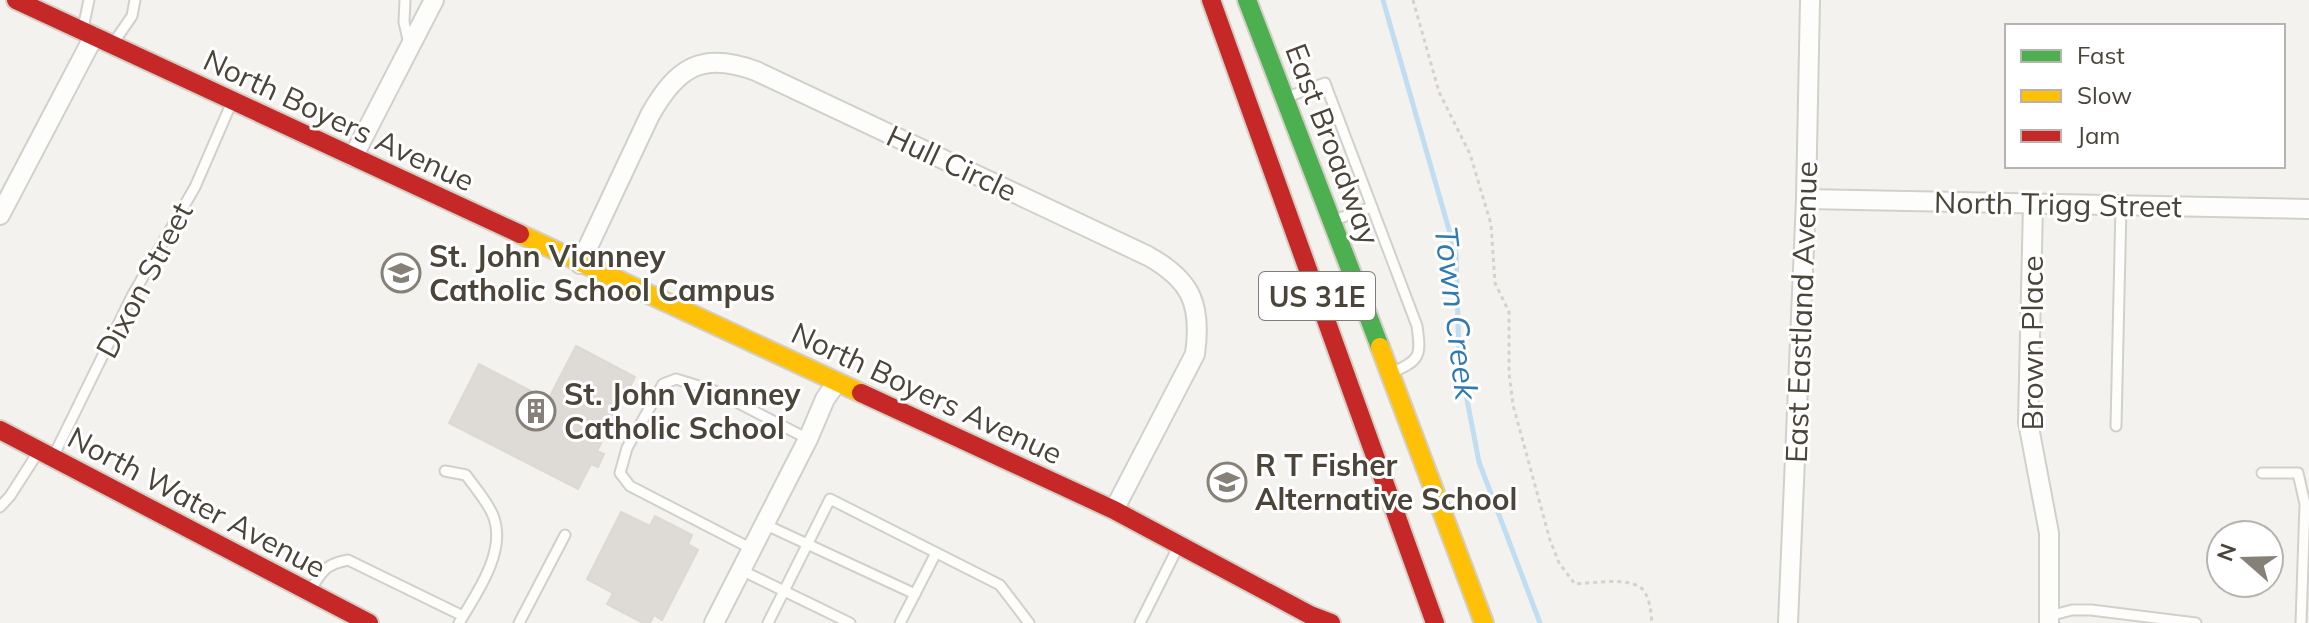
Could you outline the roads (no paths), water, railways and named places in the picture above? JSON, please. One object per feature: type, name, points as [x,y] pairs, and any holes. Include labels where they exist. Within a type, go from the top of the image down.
[{"type":"main road","name":"North Boyers Avenue","points":[[16,0],[1114,510],[1309,619],[1331,623]]},
{"type":"main road","name":"US 31E","points":[[1211,0],[1435,623]]},
{"type":"main road","name":"East Broadway","points":[[1247,0],[1484,623]]},
{"type":"main road","name":"North Water Avenue","points":[[0,430],[369,623]]},
{"type":"street","points":[[353,157],[434,0]]},
{"type":"street","name":"East Eastland Avenue","points":[[1788,623],[1806,199],[1810,0]]},
{"type":"street","points":[[0,215],[88,33]]},
{"type":"street","name":"Hull Circle","points":[[580,264],[650,115],[676,78],[695,66],[715,62],[736,63],[756,71],[1148,256],[1169,268],[1186,285],[1195,311],[1198,334],[1195,354],[1114,510]]},
{"type":"street","name":"North Trigg Street","points":[[1806,199],[2309,209]]},
{"type":"street","name":"Brown Place","points":[[2033,205],[2028,422],[2049,533],[2049,619]]},
{"type":"street","points":[[714,623],[808,439],[825,399],[837,382]]},
{"type":"lane","points":[[88,33],[89,0]]},
{"type":"lane","points":[[112,45],[132,16],[135,0]]},
{"type":"lane","points":[[405,0],[404,22],[410,47]]},
{"type":"lane","points":[[1285,98],[1325,83],[1417,326],[1418,351],[1412,364],[1390,374]]},
{"type":"lane","name":"Dixon Street","points":[[0,507],[46,454],[195,187],[233,101]]},
{"type":"lane","points":[[2116,426],[2121,206]]},
{"type":"lane","points":[[1333,220],[1372,207]]},
{"type":"lane","points":[[752,549],[630,486],[620,473],[627,448],[663,384],[676,379],[715,391],[808,439]]},
{"type":"lane","points":[[309,592],[322,572],[333,563],[348,560],[461,619],[486,574],[497,544],[494,518],[466,475],[445,471]]},
{"type":"lane","points":[[2262,473],[2298,473],[2305,504],[2301,623]]},
{"type":"lane","points":[[768,623],[830,499],[1000,585],[1029,623]]},
{"type":"lane","points":[[764,524],[915,594]]},
{"type":"lane","points":[[519,623],[565,535]]},
{"type":"lane","points":[[1140,623],[1179,545]]},
{"type":"lane","points":[[900,623],[936,553]]},
{"type":"lane","points":[[741,570],[850,623]]},
{"type":"lane","points":[[2049,619],[2072,610],[2091,610],[2196,623]]},
{"type":"waterway","name":"Town Creek","points":[[1383,0],[1456,254],[1459,358],[1479,462],[1540,623]]},
{"type":"place","name":"St. John Vianney Catholic School Campus","points":[[401,273]]},
{"type":"place","name":"St. John Vianney Catholic School","points":[[536,411]]},
{"type":"place","name":"R T Fisher Alternative School","points":[[1227,482]]}]
